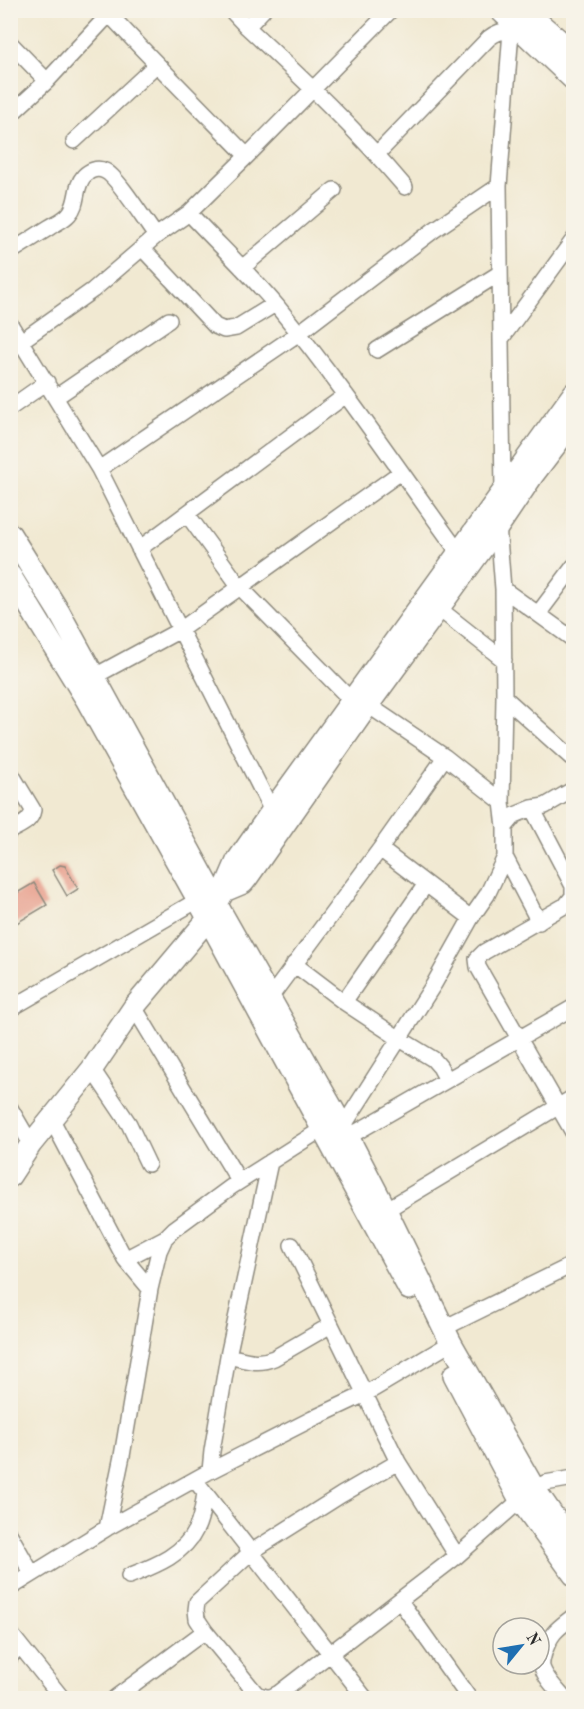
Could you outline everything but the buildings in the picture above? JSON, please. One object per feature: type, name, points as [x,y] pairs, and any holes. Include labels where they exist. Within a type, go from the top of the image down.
[{"type":"street","points":[[231,10],[313,88],[377,154],[405,187]]},
{"type":"street","points":[[247,27],[263,10]]},
{"type":"street","points":[[16,345],[93,290],[156,236],[189,213],[391,10]]},
{"type":"street","points":[[500,10],[573,54]]},
{"type":"street","points":[[10,116],[47,81],[111,12],[156,65],[247,156]]},
{"type":"street","points":[[377,154],[489,38],[497,32],[522,23]]},
{"type":"street","points":[[522,23],[573,80]]},
{"type":"street","points":[[336,1135],[434,984],[471,918],[487,895],[505,857],[502,802],[503,589],[498,527],[503,490],[499,186],[522,23]]},
{"type":"street","points":[[10,43],[47,81]]},
{"type":"street","points":[[74,141],[156,65]]},
{"type":"street","points":[[10,252],[67,217],[74,207],[78,184],[83,176],[99,169],[107,172],[116,180],[156,236]]},
{"type":"street","points":[[99,469],[299,333],[434,230],[499,186]]},
{"type":"street","points":[[242,268],[334,190]]},
{"type":"street","points":[[189,213],[242,268],[299,333],[459,553]]},
{"type":"street","points":[[501,339],[573,239]]},
{"type":"street","points":[[142,248],[215,326],[224,330],[236,328],[275,304]]},
{"type":"street","points":[[377,350],[500,273]]},
{"type":"street","points":[[56,397],[169,320]]},
{"type":"street","points":[[10,324],[16,345],[47,382],[99,469],[272,811]]},
{"type":"street","points":[[10,408],[47,382]]},
{"type":"street","points":[[10,1009],[212,904],[243,883],[459,553],[573,393]]},
{"type":"street","points":[[139,549],[346,395]]},
{"type":"street","points":[[10,1176],[31,1144],[92,1068],[134,1007],[212,904],[237,861],[272,811],[438,608],[573,421]]},
{"type":"street","points":[[85,679],[180,630],[401,472]]},
{"type":"street","points":[[187,514],[240,587],[360,703],[445,757],[502,802]]},
{"type":"street","points":[[10,534],[59,612],[85,679]]},
{"type":"street","points":[[538,614],[573,566]]},
{"type":"street","points":[[10,575],[85,679],[209,886],[212,904],[336,1135],[386,1210],[445,1341]]},
{"type":"street","points":[[503,589],[573,640]]},
{"type":"street","points":[[438,608],[504,660]]},
{"type":"street","points":[[504,697],[573,760]]},
{"type":"street","points":[[269,999],[445,757]]},
{"type":"street","points":[[10,772],[33,810],[32,817],[10,831]]},
{"type":"street","points":[[505,827],[516,815],[532,808],[545,806],[573,789]]},
{"type":"street","points":[[532,808],[573,886],[573,896],[566,905],[539,922],[484,952],[477,959],[478,967],[573,1134]]},
{"type":"street","points":[[380,849],[471,918]]},
{"type":"street","points":[[505,857],[539,922]]},
{"type":"street","points":[[344,1002],[426,884]]},
{"type":"street","points":[[212,904],[269,999],[336,1135],[386,1245],[445,1341],[573,1575]]},
{"type":"street","points":[[294,964],[344,1002],[433,1059],[447,1080]]},
{"type":"street","points":[[134,1007],[240,1181]]},
{"type":"street","points":[[125,1259],[165,1238],[240,1181],[270,1162],[336,1135],[447,1080],[573,1007]]},
{"type":"street","points":[[92,1068],[129,1124],[148,1164]]},
{"type":"street","points":[[386,1210],[573,1097]]},
{"type":"street","points":[[10,1108],[31,1144]]},
{"type":"street","points":[[52,1120],[125,1259],[150,1289]]},
{"type":"street","points":[[210,1471],[228,1356],[270,1162]]},
{"type":"street","points":[[107,1528],[122,1456],[150,1289],[159,1251],[165,1238]]},
{"type":"street","points":[[292,1245],[398,1462],[457,1556]]},
{"type":"street","points":[[10,1588],[107,1528],[210,1471],[365,1394],[445,1341],[573,1264]]},
{"type":"street","points":[[228,1356],[258,1363],[265,1362],[331,1325]]},
{"type":"street","points":[[398,1462],[251,1552],[197,1602],[197,1619],[254,1696],[275,1696],[457,1556],[527,1494],[545,1483],[573,1478]]},
{"type":"street","points":[[195,1480],[365,1698]]},
{"type":"street","points":[[129,1576],[171,1557],[192,1537],[200,1519],[205,1493]]},
{"type":"street","points":[[527,1494],[573,1546]]},
{"type":"street","points":[[10,1535],[32,1574]]},
{"type":"street","points":[[400,1601],[469,1698]]},
{"type":"street","points":[[564,1698],[545,1673],[542,1660],[549,1638],[573,1616]]},
{"type":"street","points":[[115,1698],[205,1631]]},
{"type":"street","points":[[14,1645],[62,1698]]}]
